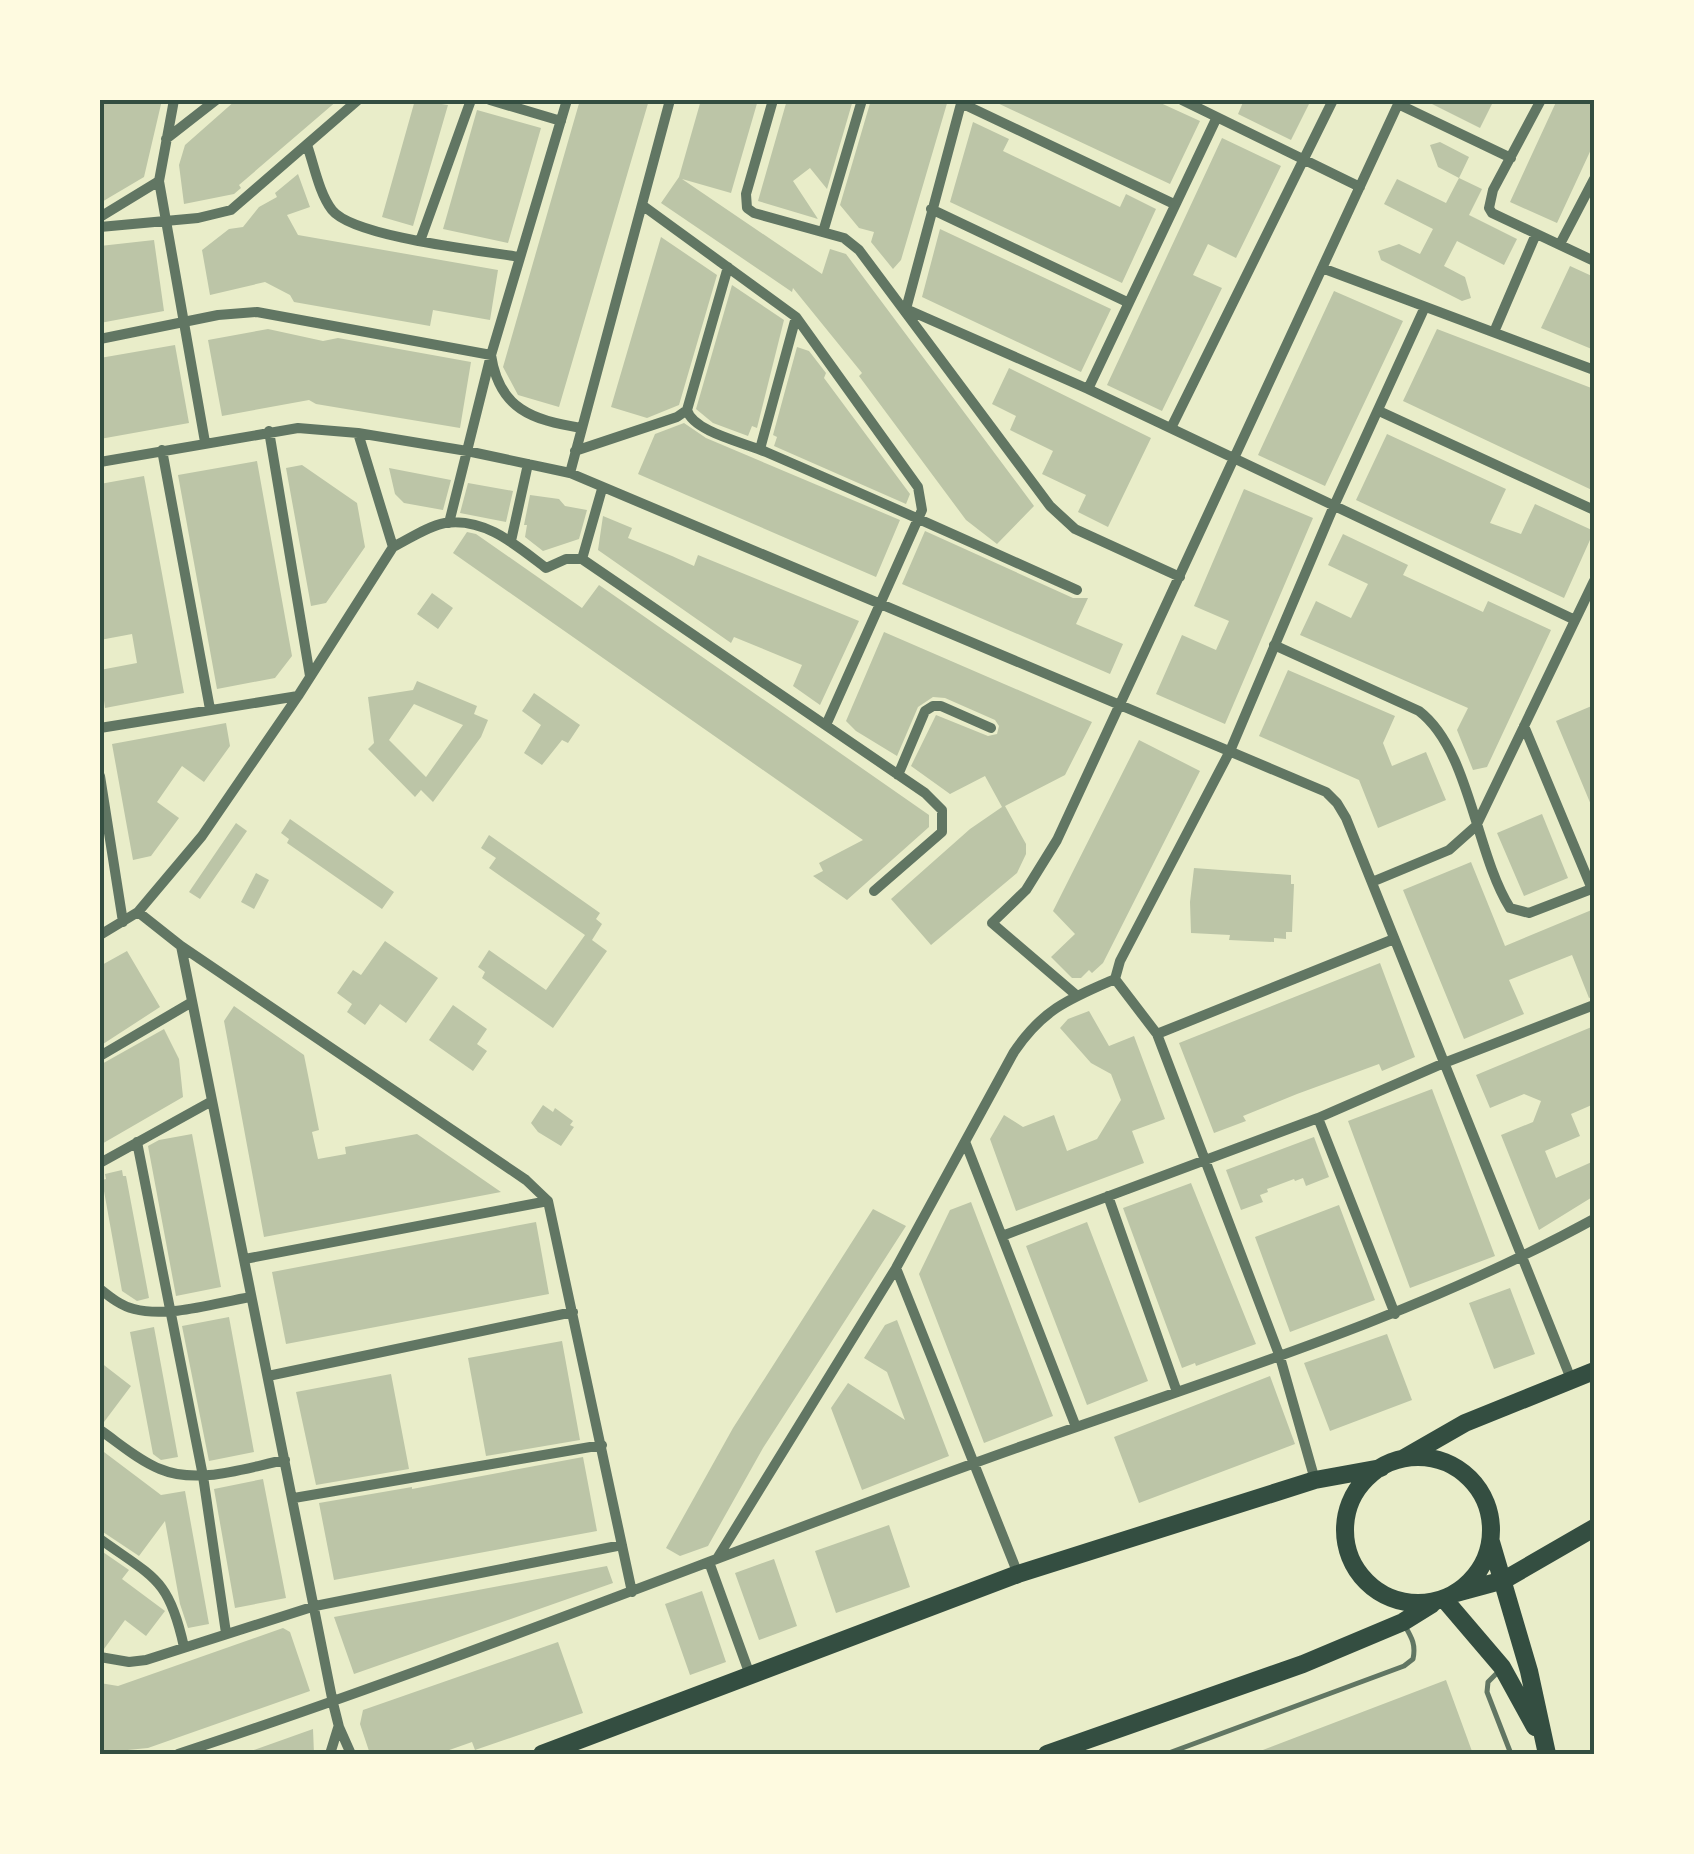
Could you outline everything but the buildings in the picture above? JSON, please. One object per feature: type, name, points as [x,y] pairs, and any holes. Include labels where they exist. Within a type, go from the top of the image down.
[{"type":"main road","points":[[542,1754],[1018,1574],[1315,1480],[1381,1468],[1465,1423],[1594,1371]]},
{"type":"main road","points":[[1047,1754],[1302,1664],[1403,1622],[1444,1599],[1484,1559],[1491,1542],[1487,1504],[1478,1488],[1449,1463],[1430,1458],[1400,1460]]},
{"type":"main road","points":[[1381,1468],[1362,1484],[1352,1500],[1346,1538],[1350,1556],[1372,1587],[1406,1603],[1444,1599],[1504,1580],[1594,1528]]},
{"type":"main road","points":[[1491,1542],[1546,1750]]},
{"type":"main road","points":[[1444,1599],[1502,1667],[1546,1750]]},
{"type":"street","points":[[174,100],[159,182],[205,442]]},
{"type":"street","points":[[165,140],[216,100]]},
{"type":"street","points":[[100,227],[214,216],[231,210],[358,100]]},
{"type":"street","points":[[420,241],[471,100]]},
{"type":"street","points":[[490,100],[561,121]]},
{"type":"street","points":[[449,522],[490,355],[567,100]]},
{"type":"street","points":[[570,474],[670,100]]},
{"type":"street","points":[[773,100],[746,194],[748,208],[844,238],[859,250],[1050,506],[1075,529],[1180,577]]},
{"type":"street","points":[[824,232],[862,100]]},
{"type":"street","points":[[1182,100],[1360,187]]},
{"type":"street","points":[[1171,428],[1333,100]]},
{"type":"street","points":[[906,310],[962,101],[1174,204]]},
{"type":"street","points":[[1537,101],[1493,190],[1489,208],[1492,213],[1594,261]]},
{"type":"street","points":[[1075,994],[992,923],[1026,890],[1057,840],[1399,102],[1510,158]]},
{"type":"street","points":[[1088,389],[1217,118]]},
{"type":"street","points":[[307,145],[325,197],[345,222],[420,241],[520,257]]},
{"type":"street","points":[[1560,244],[1594,179]]},
{"type":"street","points":[[100,217],[159,182]]},
{"type":"street","points":[[642,205],[796,317],[908,468],[922,497],[919,518],[826,725]]},
{"type":"street","points":[[931,209],[1128,302]]},
{"type":"street","points":[[1494,332],[1536,234]]},
{"type":"street","points":[[728,268],[687,410],[690,420],[1077,590]]},
{"type":"street","points":[[1322,268],[1594,370]]},
{"type":"street","points":[[1115,979],[1120,961],[1230,751],[1333,508],[1424,309]]},
{"type":"street","points":[[906,310],[1088,389],[1575,620]]},
{"type":"street","points":[[100,339],[218,315],[257,312],[490,355]]},
{"type":"street","points":[[760,449],[796,317]]},
{"type":"street","points":[[490,355],[502,394],[514,405],[551,423],[581,428]]},
{"type":"street","points":[[575,451],[678,417],[687,410]]},
{"type":"street","points":[[1379,411],[1594,510]]},
{"type":"street","points":[[100,462],[298,428],[358,433],[468,451],[570,474],[1326,792],[1346,818],[1570,1379]]},
{"type":"street","points":[[269,431],[310,677]]},
{"type":"street","points":[[358,433],[394,546]]},
{"type":"street","points":[[162,450],[210,709]]},
{"type":"street","points":[[511,541],[528,464]]},
{"type":"street","points":[[582,559],[602,489]]},
{"type":"street","points":[[100,935],[138,912],[202,836],[394,546],[449,522],[477,524],[511,541],[546,568],[566,559],[582,559],[938,804],[944,821],[942,832],[874,891]]},
{"type":"street","points":[[1372,882],[1448,850],[1476,826],[1594,581]]},
{"type":"street","points":[[1274,645],[1429,719],[1448,744],[1510,908],[1528,913],[1593,889],[1524,726]]},
{"type":"street","points":[[100,728],[298,696]]},
{"type":"street","points":[[898,775],[925,711],[933,706],[991,728]]},
{"type":"street","points":[[100,776],[123,922]]},
{"type":"street","points":[[138,912],[181,946],[526,1180],[548,1201],[632,1592]]},
{"type":"street","points":[[1157,1034],[1394,939]]},
{"type":"street","points":[[181,946],[333,1703],[351,1754]]},
{"type":"street","points":[[750,1675],[713,1560],[896,1268],[1031,1027],[1075,994],[1115,979]]},
{"type":"street","points":[[1115,979],[1157,1034],[1280,1356],[1315,1480]]},
{"type":"street","points":[[100,1056],[192,1002]]},
{"type":"street","points":[[1002,1236],[1318,1118],[1444,1063],[1594,1005]]},
{"type":"street","points":[[100,1163],[212,1101]]},
{"type":"street","points":[[1318,1118],[1395,1314]]},
{"type":"street","points":[[137,1142],[203,1476],[226,1632]]},
{"type":"street","points":[[966,1144],[1076,1427]]},
{"type":"street","points":[[1108,1196],[1176,1392]]},
{"type":"street","points":[[245,1259],[548,1201]]},
{"type":"street","points":[[178,1754],[333,1703],[976,1462],[1395,1314],[1522,1258],[1594,1219]]},
{"type":"street","points":[[896,1268],[1018,1574]]},
{"type":"street","points":[[100,1290],[133,1309],[170,1310],[250,1297]]},
{"type":"street","points":[[268,1376],[573,1312]]},
{"type":"street","points":[[100,1430],[148,1464],[172,1473],[203,1476],[284,1460]]},
{"type":"street","points":[[294,1498],[602,1445]]},
{"type":"street","points":[[100,1539],[164,1588],[176,1612],[184,1647]]},
{"type":"street","points":[[100,1656],[130,1662],[315,1606],[622,1545]]},
{"type":"street","points":[[330,1754],[339,1727]]},
{"type":"lane","points":[[1166,1754],[1404,1666],[1413,1660],[1415,1644],[1403,1622]]},
{"type":"lane","points":[[1502,1667],[1488,1682],[1487,1692],[1511,1754]]}]
